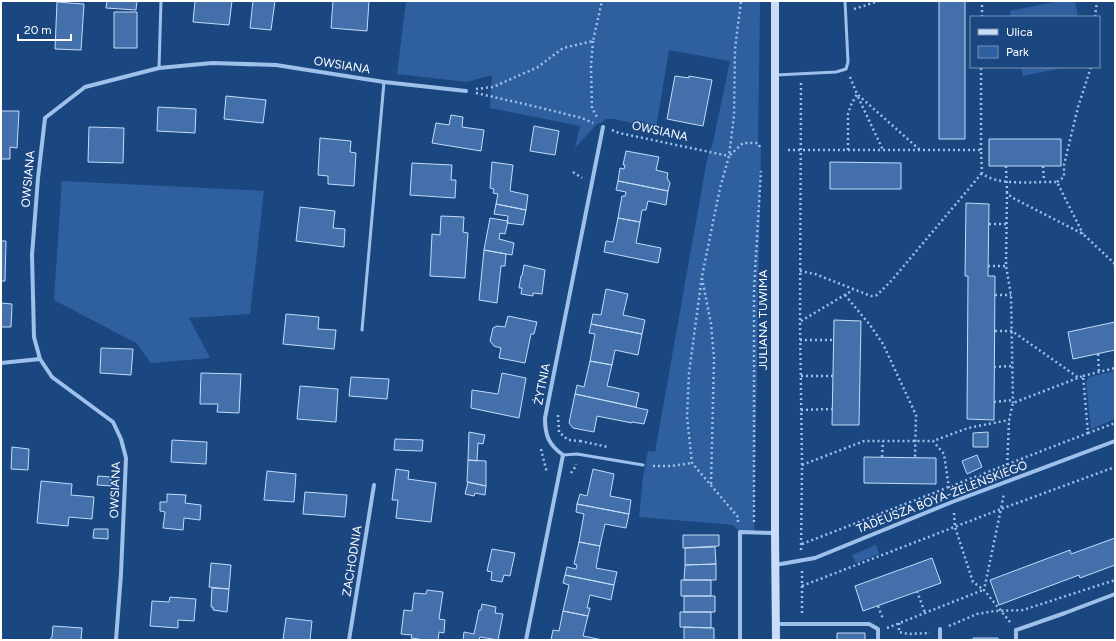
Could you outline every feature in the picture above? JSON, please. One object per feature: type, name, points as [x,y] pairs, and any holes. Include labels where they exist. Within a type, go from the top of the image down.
[{"type":"street","name":"JULIANA TUWIMA","points":[[775,1],[776,640]]},
{"type":"street","name":"OWSIANA","points":[[116,640],[121,574],[126,458],[122,439],[113,422],[52,377],[40,359],[34,337],[32,255],[38,178],[45,118],[85,87],[159,68],[212,63],[276,65],[384,82],[466,91]]},
{"type":"street","name":"ŻYTNIA","points":[[563,455],[555,449],[549,441],[545,429],[545,418],[603,127]]},
{"type":"street","points":[[1,363],[40,359]]},
{"type":"street","name":"TADEUSZA BOYA-ŻELEŃSKIEGO","points":[[775,565],[815,558],[952,502],[1115,441]]},
{"type":"street","points":[[526,640],[563,455]]},
{"type":"street","name":"ZACHODNIA","points":[[349,640],[374,485]]},
{"type":"street","points":[[740,640],[740,532],[775,533]]},
{"type":"street","points":[[1016,640],[1016,630],[1115,594]]},
{"type":"street","points":[[776,624],[869,624],[878,629],[878,640]]},
{"type":"street","points":[[940,629],[940,640]]},
{"type":"lane","points":[[159,68],[161,1]]},
{"type":"lane","points":[[776,75],[836,72],[846,69],[848,62],[845,1]]},
{"type":"lane","points":[[362,330],[384,82]]},
{"type":"lane","points":[[563,455],[577,454],[643,465]]},
{"type":"path","points":[[602,1],[593,41],[591,66],[592,108],[603,127]]},
{"type":"path","points":[[740,532],[738,517],[692,462],[687,417],[689,373],[702,276],[720,188],[729,156],[734,116],[735,49],[741,1]]},
{"type":"path","points":[[846,11],[878,1]]},
{"type":"path","points":[[982,1],[982,16]]},
{"type":"path","points":[[1095,16],[1097,1]]},
{"type":"path","points":[[466,91],[493,86],[538,67],[563,48],[593,41]]},
{"type":"path","points":[[800,271],[815,274],[871,296],[878,295],[897,274],[982,173],[982,68]]},
{"type":"path","points":[[982,173],[986,177],[1006,182],[1057,182],[1064,177],[1064,165],[1078,107],[1092,68]]},
{"type":"path","points":[[846,69],[883,150]]},
{"type":"path","points":[[801,74],[800,340],[802,624]]},
{"type":"path","name":"OWSIANA","points":[[466,91],[582,118],[619,133],[729,156]]},
{"type":"path","points":[[848,150],[848,114],[857,94]]},
{"type":"path","points":[[857,94],[921,150]]},
{"type":"path","points":[[611,135],[612,130]]},
{"type":"path","points":[[729,156],[743,143],[758,143],[761,153]]},
{"type":"path","points":[[761,149],[981,150]]},
{"type":"path","points":[[754,533],[754,289],[761,165]]},
{"type":"path","points":[[802,465],[864,441],[932,441],[968,428],[1009,420],[1013,401],[1011,295],[1006,266],[1006,166]]},
{"type":"path","points":[[1043,166],[1044,181]]},
{"type":"path","points":[[1057,182],[1083,234]]},
{"type":"path","points":[[1007,192],[1011,197],[1083,234],[1115,264]]},
{"type":"path","points":[[989,224],[1007,224]]},
{"type":"path","points":[[988,266],[1006,266]]},
{"type":"path","points":[[702,276],[711,324],[714,358],[711,485]]},
{"type":"path","points":[[800,321],[854,290]]},
{"type":"path","points":[[845,295],[870,325],[883,344],[916,415],[916,458]]},
{"type":"path","points":[[995,295],[1011,295]]},
{"type":"path","points":[[995,331],[1012,331],[1079,378]]},
{"type":"path","points":[[800,340],[833,340]]},
{"type":"path","points":[[1098,354],[1099,372]]},
{"type":"path","points":[[994,367],[1012,366]]},
{"type":"path","points":[[994,402],[1013,401],[1083,376],[1115,368]]},
{"type":"path","points":[[801,376],[833,376]]},
{"type":"path","points":[[1083,376],[1088,433]]},
{"type":"path","points":[[801,410],[832,409]]},
{"type":"path","points":[[557,411],[560,432],[568,440],[580,442],[576,466],[570,475]]},
{"type":"path","points":[[802,544],[1115,423]]},
{"type":"path","points":[[882,457],[883,441]]},
{"type":"path","points":[[932,441],[944,454],[955,527],[973,582],[984,590],[1016,630]]},
{"type":"path","points":[[643,465],[671,466],[692,462]]},
{"type":"path","points":[[984,590],[1001,509],[1115,467]]},
{"type":"path","points":[[802,586],[955,527]]},
{"type":"path","points":[[1001,612],[1023,610],[1115,580]]},
{"type":"path","points":[[882,633],[887,628],[984,590]]},
{"type":"path","points":[[917,592],[925,613]]},
{"type":"path","points":[[878,606],[887,628]]},
{"type":"green space","points":[[406,1],[760,1],[758,143],[761,149],[754,533],[740,532],[733,525],[639,517],[643,477],[648,451],[655,452],[707,160],[713,142],[730,61],[669,50],[656,129],[615,119],[606,119],[597,124],[575,148],[580,126],[490,108],[492,75],[467,82],[397,74]]},
{"type":"green space","points":[[1058,1],[1075,1],[1078,16],[1011,16],[1010,11]]},
{"type":"green space","points":[[1021,68],[1062,68],[1023,76]]},
{"type":"green space","points":[[62,181],[264,191],[250,314],[189,318],[210,358],[151,363],[136,343],[54,300]]},
{"type":"green space","points":[[1115,371],[1115,419],[1091,429],[1086,382],[1089,377]]},
{"type":"green space","points":[[876,545],[879,554],[856,563],[852,555]]},
{"type":"building","points":[[107,1],[137,1],[136,10],[106,8]]},
{"type":"building","points":[[195,1],[232,1],[229,25],[193,22]]},
{"type":"building","points":[[253,1],[275,1],[271,30],[250,28]]},
{"type":"building","points":[[333,1],[369,1],[367,31],[331,28]]},
{"type":"building","points":[[939,1],[965,1],[965,139],[939,139]]},
{"type":"building","points":[[57,2],[84,4],[81,50],[55,49]]},
{"type":"building","points":[[114,12],[137,12],[137,48],[114,48]]},
{"type":"building","points":[[675,76],[689,78],[689,76],[712,80],[703,126],[667,119]]},
{"type":"building","points":[[226,96],[266,100],[263,123],[224,119]]},
{"type":"building","points":[[158,107],[196,109],[195,133],[157,131]]},
{"type":"building","points":[[1,111],[19,111],[17,148],[10,147],[10,159],[1,159]]},
{"type":"building","points":[[451,115],[463,117],[462,127],[484,130],[481,151],[432,143],[436,123],[449,125]]},
{"type":"building","points":[[534,126],[559,131],[555,155],[530,151]]},
{"type":"building","points":[[89,127],[124,128],[123,163],[88,162]]},
{"type":"building","points":[[320,138],[351,141],[350,152],[356,153],[354,186],[328,184],[328,176],[318,175]]},
{"type":"building","points":[[989,139],[1061,139],[1061,166],[989,166]]},
{"type":"building","points":[[626,151],[659,157],[656,170],[668,173],[667,178],[670,183],[668,191],[618,181],[620,168],[624,169],[625,165],[623,165]]},
{"type":"building","points":[[492,162],[513,165],[510,191],[528,195],[526,210],[496,204],[498,194],[493,193],[494,189],[490,188]]},
{"type":"building","points":[[830,162],[901,163],[901,189],[830,189]]},
{"type":"building","points":[[412,163],[452,165],[451,180],[456,180],[455,198],[410,195]]},
{"type":"building","points":[[618,181],[668,191],[666,205],[648,201],[646,210],[642,210],[640,222],[618,218],[622,196],[625,196],[626,192],[616,190]]},
{"type":"building","points":[[966,203],[989,204],[988,276],[995,276],[994,420],[967,419],[968,276],[965,276]]},
{"type":"building","points":[[496,204],[526,210],[523,225],[507,223],[508,216],[494,214]]},
{"type":"building","points":[[300,207],[335,211],[333,228],[345,229],[344,247],[296,241]]},
{"type":"building","points":[[441,216],[464,217],[463,232],[468,233],[465,278],[430,276],[432,234],[440,235]]},
{"type":"building","points":[[490,218],[508,221],[505,234],[500,233],[499,239],[514,243],[512,255],[484,250]]},
{"type":"building","points":[[618,218],[640,222],[636,243],[661,248],[658,263],[604,252],[606,241],[613,242]]},
{"type":"building","points":[[1,241],[6,241],[5,281],[1,281]]},
{"type":"building","points":[[484,250],[506,254],[505,266],[501,266],[497,303],[479,300]]},
{"type":"building","points":[[524,265],[545,270],[542,294],[533,293],[533,296],[521,294],[522,288],[519,288]]},
{"type":"building","points":[[606,289],[628,294],[623,315],[645,320],[642,334],[591,324],[593,314],[601,315]]},
{"type":"building","points":[[1,303],[12,304],[11,327],[1,327]]},
{"type":"building","points":[[286,314],[319,317],[318,329],[336,330],[334,349],[283,344]]},
{"type":"building","points":[[508,316],[537,322],[534,334],[531,334],[525,363],[499,358],[501,348],[494,346],[490,341],[493,328],[497,326],[505,327]]},
{"type":"building","points":[[834,320],[861,321],[859,425],[832,425]]},
{"type":"building","points":[[1115,322],[1115,350],[1073,359],[1068,332]]},
{"type":"building","points":[[591,324],[642,334],[638,355],[615,350],[612,365],[590,361],[595,334],[589,333]]},
{"type":"building","points":[[101,348],[133,349],[131,375],[100,373]]},
{"type":"building","points":[[590,361],[612,365],[607,386],[639,393],[636,407],[575,394],[577,385],[584,387]]},
{"type":"building","points":[[201,373],[241,374],[239,413],[217,412],[218,404],[200,404]]},
{"type":"building","points":[[502,373],[526,378],[519,418],[471,408],[472,390],[498,394]]},
{"type":"building","points":[[351,377],[389,379],[387,399],[349,396]]},
{"type":"building","points":[[300,386],[338,389],[336,422],[297,419]]},
{"type":"building","points":[[575,394],[648,410],[644,424],[597,416],[594,432],[573,428],[569,423]]},
{"type":"building","points":[[469,432],[485,435],[483,444],[478,443],[477,461],[468,460]]},
{"type":"building","points":[[988,432],[988,447],[973,447],[973,433]]},
{"type":"building","points":[[395,439],[423,440],[422,451],[394,450]]},
{"type":"building","points":[[172,440],[207,442],[206,464],[171,462]]},
{"type":"building","points":[[12,447],[29,449],[28,470],[11,469]]},
{"type":"building","points":[[977,455],[982,467],[967,474],[962,461]]},
{"type":"building","points":[[864,457],[936,458],[936,484],[864,483]]},
{"type":"building","points":[[468,460],[486,461],[486,486],[467,482]]},
{"type":"building","points":[[396,469],[409,471],[408,479],[436,483],[431,522],[396,518],[398,500],[392,500]]},
{"type":"building","points":[[593,469],[614,474],[610,496],[631,500],[629,514],[577,504],[580,494],[587,496]]},
{"type":"building","points":[[267,471],[296,474],[294,502],[264,500]]},
{"type":"building","points":[[98,476],[111,477],[111,486],[97,485]]},
{"type":"building","points":[[41,481],[72,484],[71,495],[94,497],[92,519],[69,517],[68,526],[37,523]]},
{"type":"building","points":[[468,482],[486,486],[485,495],[475,493],[474,496],[465,494]]},
{"type":"building","points":[[305,492],[347,495],[345,517],[303,514]]},
{"type":"building","points":[[167,494],[186,495],[185,503],[201,505],[200,520],[184,518],[183,530],[163,528],[165,512],[160,511],[160,502],[167,502]]},
{"type":"building","points":[[577,504],[629,514],[626,528],[605,524],[600,546],[579,542],[584,514],[576,512]]},
{"type":"building","points":[[94,529],[108,529],[108,539],[93,538]]},
{"type":"building","points":[[683,535],[719,535],[719,546],[683,548]]},
{"type":"building","points":[[1115,538],[1115,565],[1080,578],[1079,575],[999,605],[990,580],[1070,550],[1071,554]]},
{"type":"building","points":[[579,542],[600,546],[596,568],[617,572],[614,585],[565,575],[567,567],[576,569],[577,565],[574,564]]},
{"type":"building","points":[[715,547],[716,564],[685,565],[685,548]]},
{"type":"building","points":[[492,549],[515,553],[510,576],[504,575],[502,582],[491,580],[492,572],[487,571]]},
{"type":"building","points":[[932,558],[941,583],[863,611],[855,586]]},
{"type":"building","points":[[211,563],[231,565],[229,589],[209,587]]},
{"type":"building","points":[[716,564],[716,580],[684,580],[685,565]]},
{"type":"building","points":[[565,575],[614,585],[611,600],[590,595],[587,608],[590,608],[588,616],[563,611],[569,585],[563,583]]},
{"type":"building","points":[[681,580],[711,580],[711,596],[681,596]]},
{"type":"building","points":[[212,588],[229,589],[227,612],[213,610],[213,607],[211,607]]},
{"type":"building","points":[[427,590],[443,592],[439,619],[445,620],[444,633],[439,632],[438,640],[418,640],[419,639],[411,638],[412,635],[401,634],[404,610],[412,611],[414,593],[426,594]]},
{"type":"building","points":[[684,596],[715,596],[715,612],[684,612]]},
{"type":"building","points":[[170,597],[196,599],[194,621],[178,620],[178,628],[150,626],[152,601],[169,602]]},
{"type":"building","points":[[482,604],[496,607],[495,613],[503,614],[498,640],[480,637],[479,640],[463,640],[464,632],[474,634],[479,610],[481,610]]},
{"type":"building","points":[[563,611],[588,616],[583,636],[603,640],[551,640],[553,630],[559,631]]},
{"type":"building","points":[[680,612],[711,612],[711,628],[680,627]]},
{"type":"building","points":[[286,618],[312,621],[310,640],[283,640]]},
{"type":"building","points":[[53,626],[82,628],[81,640],[49,640],[52,637]]},
{"type":"building","points":[[684,627],[714,628],[714,640],[684,640]]},
{"type":"building","points":[[837,633],[865,633],[865,640],[837,640]]},
{"type":"building","points":[[973,638],[998,638],[998,640],[973,640]]}]
